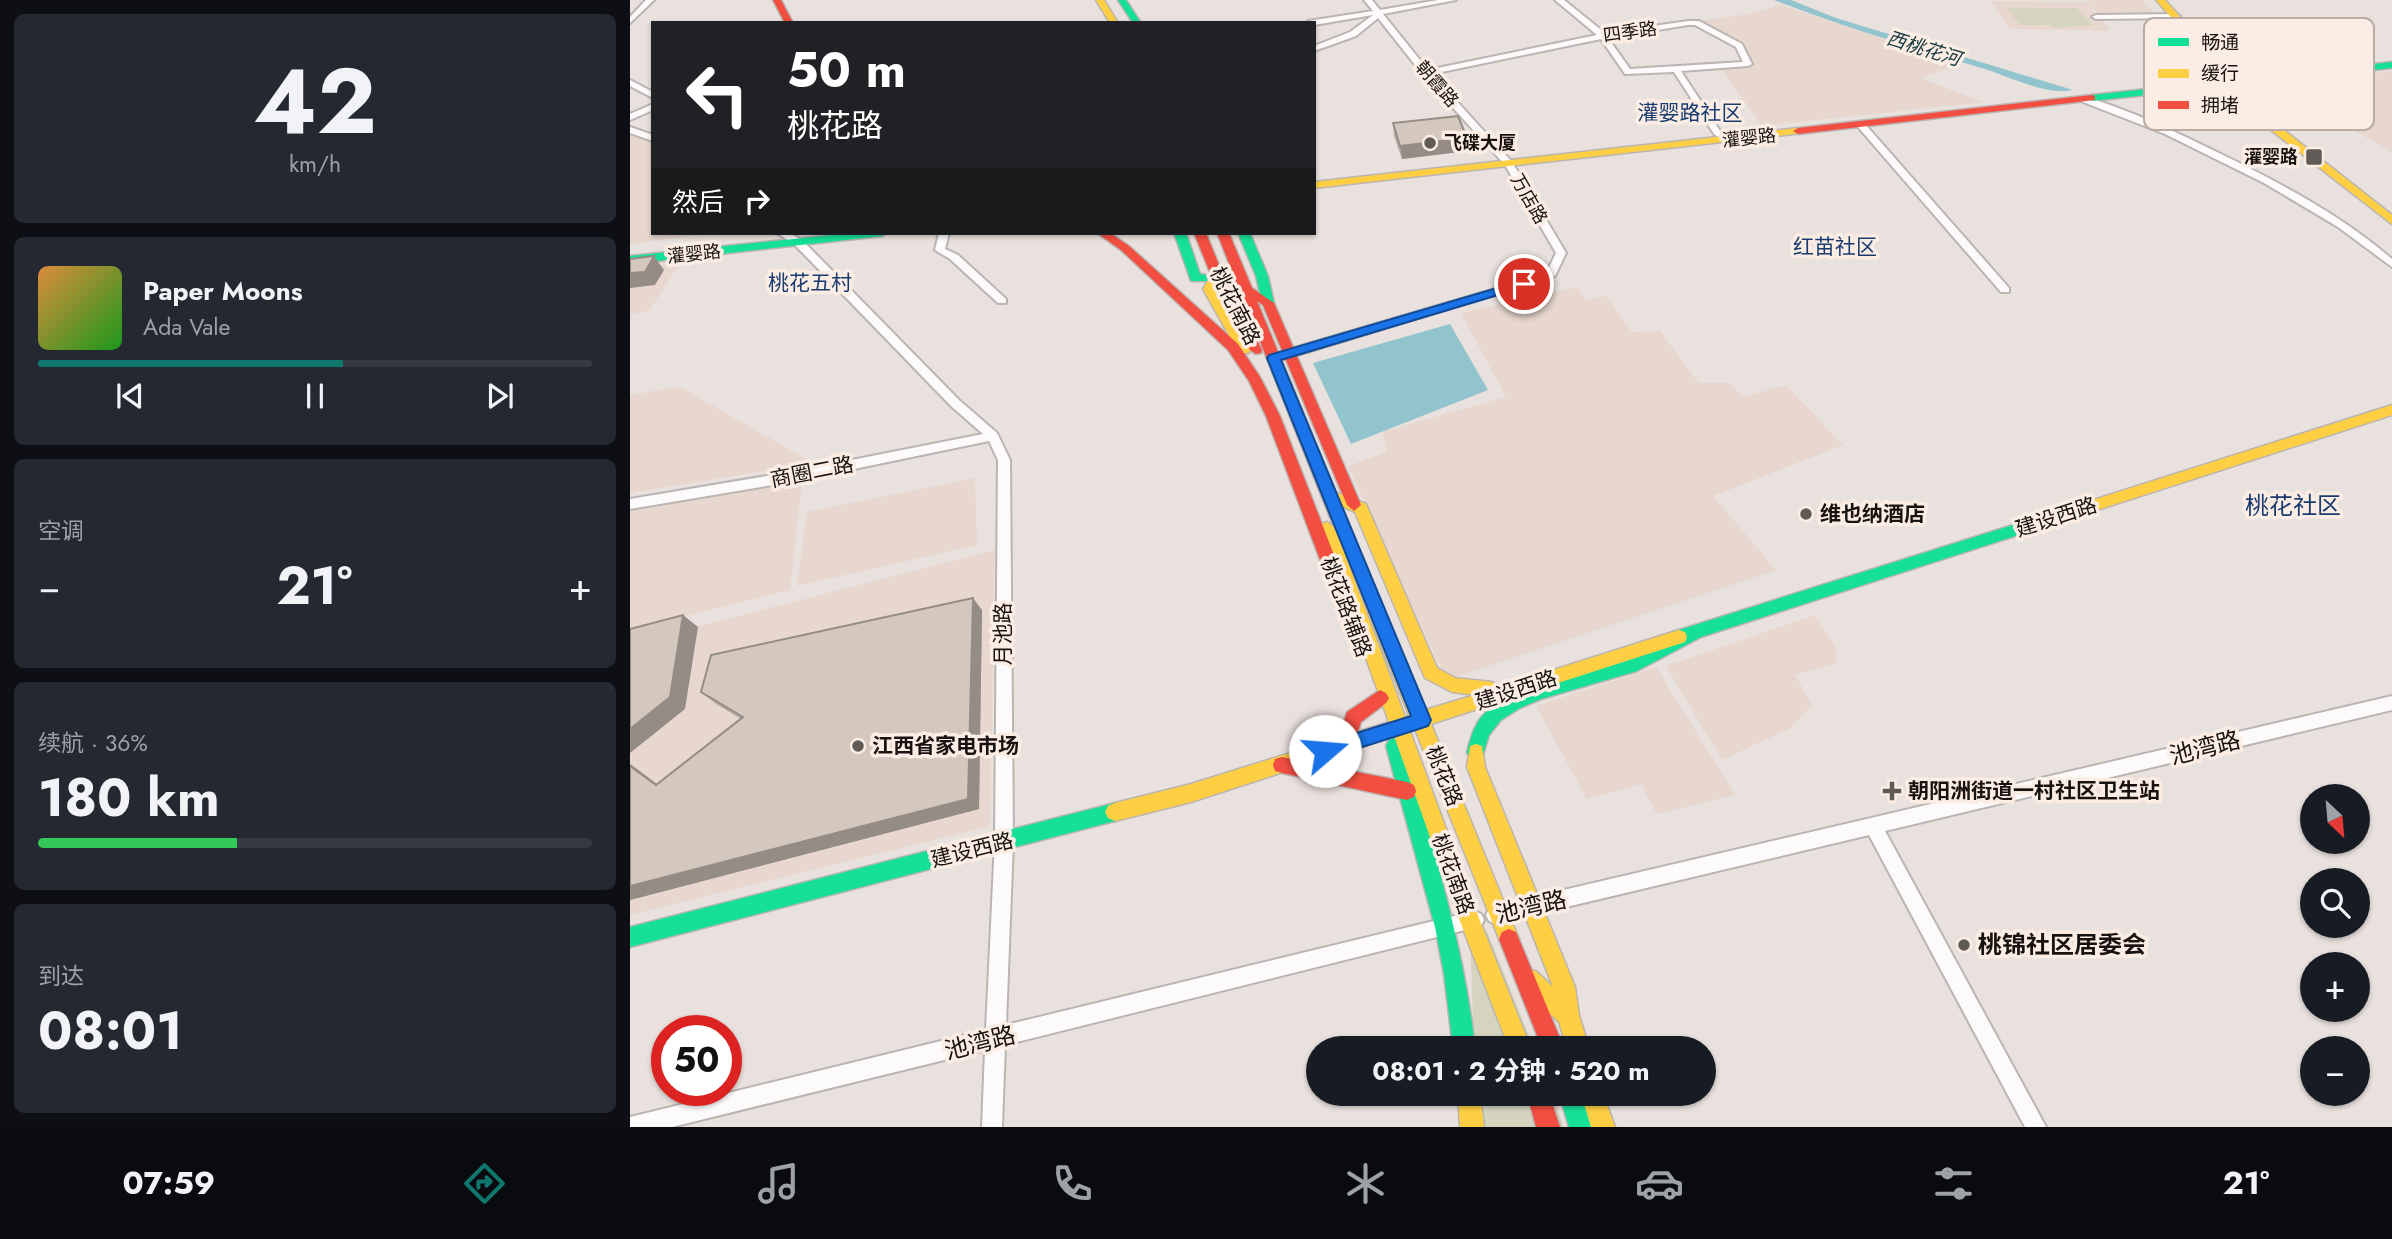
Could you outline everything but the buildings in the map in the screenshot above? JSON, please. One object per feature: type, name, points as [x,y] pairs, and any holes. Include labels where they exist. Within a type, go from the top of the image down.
[{"type":"main road","points":[[777,0],[788,21]]},
{"type":"main road","points":[[1100,0],[1113,21]]},
{"type":"main road","points":[[1112,0],[1125,21]]},
{"type":"main road","points":[[1122,0],[1136,21]]},
{"type":"main road","points":[[2160,0],[2176,16]]},
{"type":"main road","points":[[2171,0],[2186,18]]},
{"type":"main road","name":"灌婴路","points":[[2374,61],[2392,59]]},
{"type":"main road","name":"灌婴路","points":[[2374,67],[2392,65]]},
{"type":"main road","name":"灌婴路","points":[[1316,186],[1718,134],[2144,90]]},
{"type":"main road","name":"灌婴路","points":[[1316,178],[1861,125],[2144,92]]},
{"type":"main road","points":[[2282,130],[2298,148],[2392,221]]},
{"type":"main road","points":[[2290,130],[2392,211]]},
{"type":"main road","name":"灌婴路","points":[[630,250],[764,235]]},
{"type":"main road","name":"灌婴路","points":[[630,261],[794,238],[847,235]]},
{"type":"main road","name":"桃花路辅路","points":[[1106,235],[1125,247],[1233,347],[1255,380],[1273,415],[1380,698],[1394,724],[1407,791],[1446,927],[1463,1036]]},
{"type":"main road","points":[[1181,235],[1195,278],[1210,277],[1209,289],[1323,497],[1361,508],[1431,673],[1439,680],[1460,688],[1492,689]]},
{"type":"main road","name":"桃花南路","points":[[1200,235],[1210,277],[1263,362],[1323,497],[1394,724],[1515,1036]]},
{"type":"main road","name":"桃花路","points":[[1224,235],[1245,288],[1282,356],[1323,497],[1420,716],[1548,1036]]},
{"type":"main road","points":[[1245,235],[1262,276],[1282,356],[1354,505]]},
{"type":"main road","points":[[1245,288],[1268,303]]},
{"type":"main road","name":"建设西路","points":[[1420,716],[1492,689],[2392,403]]},
{"type":"main road","name":"建设西路","points":[[630,927],[1191,793],[1281,765],[1394,724],[1695,634],[2392,410]]},
{"type":"main road","points":[[1574,1036],[1564,987],[1476,767],[1476,746],[1481,727],[1493,715],[1513,703],[1631,666],[1695,634]]},
{"type":"main road","points":[[1349,734],[1353,718],[1380,698]]},
{"type":"main road","name":"建设西路","points":[[630,937],[1003,837],[1190,784],[1349,734],[1394,724]]},
{"type":"main road","points":[[1281,765],[1407,791]]},
{"type":"main road","points":[[1523,974],[1568,1015]]},
{"type":"main road","points":[[1470,1106],[1472,1127]]},
{"type":"main road","points":[[1542,1106],[1548,1127]]},
{"type":"main road","points":[[1574,1106],[1581,1127]]},
{"type":"main road","points":[[1596,1106],[1603,1127]]},
{"type":"street","points":[[630,21],[650,0]]},
{"type":"street","name":"朝霞路","points":[[1368,0],[1426,73],[1506,161]]},
{"type":"street","points":[[1316,22],[1452,0]]},
{"type":"street","points":[[1559,0],[1603,36],[1628,72],[1676,69],[1718,134]]},
{"type":"street","points":[[1316,48],[1353,34],[1378,14]]},
{"type":"street","points":[[2096,17],[2176,16]]},
{"type":"street","name":"四季路","points":[[1426,73],[1603,36],[1696,23],[1739,46],[1748,64],[1676,69]]},
{"type":"street","points":[[630,83],[651,95]]},
{"type":"street","points":[[2086,100],[2144,121]]},
{"type":"street","points":[[630,117],[651,108]]},
{"type":"street","points":[[1861,125],[2005,290]]},
{"type":"street","points":[[630,130],[651,137]]},
{"type":"street","points":[[2167,130],[2294,195],[2362,237],[2392,264]]},
{"type":"street","name":"万店路","points":[[1282,356],[1550,276],[1561,253],[1506,161]]},
{"type":"street","points":[[944,235],[940,250],[954,257],[1002,301]]},
{"type":"street","points":[[794,238],[955,403],[993,436]]},
{"type":"street","points":[[1202,318],[1223,313]]},
{"type":"street","name":"商圈二路","points":[[630,504],[796,476],[993,436]]},
{"type":"street","name":"月池路","points":[[992,1127],[1003,837],[1004,460],[993,436]]},
{"type":"street","name":"池湾路","points":[[630,1127],[1499,914],[1874,828],[2391,704]]},
{"type":"street","points":[[1874,828],[2036,1127]]},
{"type":"shaded area","points":[[2087,0],[2142,0],[2155,14],[2098,13]]},
{"type":"shaded area","points":[[1990,1],[2087,2],[2111,31],[2010,29]]},
{"type":"shaded area","points":[[1781,5],[1961,64],[1920,78],[1983,102],[1762,126],[1717,63],[1750,60],[1699,21],[1749,14]]},
{"type":"shaded area","points":[[2392,71],[2392,152],[2353,130],[2374,130],[2374,73]]},
{"type":"shaded area","points":[[630,134],[651,140],[651,235],[700,235],[630,244]]},
{"type":"shaded area","points":[[682,260],[649,311],[630,314],[630,266]]},
{"type":"shaded area","points":[[1578,287],[1586,300],[1607,296],[1632,332],[1660,331],[1699,383],[1730,383],[1743,397],[1786,385],[1843,445],[1713,496],[1776,570],[1446,680],[1348,466],[1387,452],[1382,432],[1506,397],[1461,313]]},
{"type":"shaded area","points":[[679,387],[813,463],[630,493],[630,395]]},
{"type":"shaded area","points":[[975,478],[977,545],[797,586],[807,512]]},
{"type":"shaded area","points":[[802,481],[790,590],[630,630],[630,511]]},
{"type":"shaded area","name":"江西省家电市场","points":[[995,550],[990,826],[630,915],[630,644]]},
{"type":"shaded area","points":[[1815,615],[1835,645],[1837,663],[1795,675],[1812,705],[1791,728],[1722,760],[1666,666]]},
{"type":"shaded area","points":[[1656,667],[1735,795],[1657,814],[1641,784],[1587,799],[1536,706]]},
{"type":"green space","points":[[2007,8],[2077,8],[2093,25],[2053,28],[2050,25],[2020,25]]},
{"type":"green space","points":[[1487,931],[1529,1036],[1474,1036],[1470,934]]},
{"type":"green space","points":[[1481,1106],[1556,1106],[1564,1127],[1484,1127]]},
{"type":"water","name":"西桃花河","points":[[1774,0],[1791,0],[1836,18],[2073,90],[2053,90],[2029,85]]},
{"type":"water","points":[[1450,324],[1488,390],[1351,444],[1313,363]]},
{"type":"traffic: fast","points":[[1122,0],[1136,21]]},
{"type":"traffic: fast","points":[[2374,67],[2392,65]]},
{"type":"traffic: fast","points":[[2092,98],[2144,92]]},
{"type":"traffic: fast","points":[[630,260],[863,235]]},
{"type":"traffic: fast","points":[[1181,235],[1195,278],[1203,278]]},
{"type":"traffic: fast","points":[[1245,235],[1262,276],[1268,303]]},
{"type":"traffic: fast","points":[[1679,637],[2032,525]]},
{"type":"traffic: fast","points":[[1476,752],[1481,731],[1495,715],[1514,702],[1537,692],[1631,666],[1694,634]]},
{"type":"traffic: fast","points":[[1395,746],[1445,927],[1455,974],[1463,1036]]},
{"type":"traffic: fast","points":[[630,937],[1115,812]]},
{"type":"traffic: fast","points":[[1574,1106],[1581,1127]]},
{"type":"traffic: slow","points":[[1100,0],[1113,21]]},
{"type":"traffic: slow","points":[[2160,0],[2176,18]]},
{"type":"traffic: slow","points":[[2277,130],[2392,221]]},
{"type":"traffic: slow","points":[[1316,185],[1798,131]]},
{"type":"traffic: slow","points":[[1217,275],[1209,289],[1244,350]]},
{"type":"traffic: slow","points":[[2032,525],[2392,410]]},
{"type":"traffic: slow","points":[[1330,495],[1361,508],[1431,673],[1452,685],[1492,689]]},
{"type":"traffic: slow","points":[[1338,517],[1509,939]]},
{"type":"traffic: slow","points":[[1327,528],[1470,921],[1515,1036]]},
{"type":"traffic: slow","points":[[1115,812],[1191,793],[1679,637]]},
{"type":"traffic: slow","points":[[1476,752],[1476,767],[1564,987],[1568,1015]]},
{"type":"traffic: slow","points":[[1529,980],[1568,1015],[1574,1036]]},
{"type":"traffic: slow","points":[[1470,1106],[1472,1127]]},
{"type":"traffic: slow","points":[[1596,1106],[1603,1127]]},
{"type":"traffic: jam","points":[[777,0],[788,21]]},
{"type":"traffic: jam","points":[[1798,131],[2092,98]]},
{"type":"traffic: jam","points":[[1106,235],[1125,248],[1233,347],[1255,380],[1273,416],[1333,573]]},
{"type":"traffic: jam","points":[[1201,235],[1217,275],[1256,350]]},
{"type":"traffic: jam","points":[[1224,235],[1338,517]]},
{"type":"traffic: jam","points":[[1251,292],[1268,303],[1354,505]]},
{"type":"traffic: jam","points":[[1349,734],[1353,718],[1380,698]]},
{"type":"traffic: jam","points":[[1282,765],[1407,791]]},
{"type":"traffic: jam","points":[[1509,939],[1548,1036]]},
{"type":"traffic: jam","points":[[1542,1106],[1548,1127]]},
{"type":"place","name":"飞碟大厦","points":[[1430,143]]},
{"type":"place","name":"灌婴路","points":[[2314,157]]},
{"type":"place","name":"维也纳酒店","points":[[1806,514]]},
{"type":"place","name":"江西省家电市场","points":[[858,746]]},
{"type":"place","name":"朝阳洲街道一村社区卫生站","points":[[1892,791]]},
{"type":"place","name":"桃锦社区居委会","points":[[1964,945]]},
{"type":"district","name":"灌婴路社区","points":[[1690,113]]},
{"type":"district","name":"红苗社区","points":[[1835,247]]},
{"type":"district","name":"桃花五村","points":[[810,283]]},
{"type":"district","name":"桃花社区","points":[[2293,506]]},
{"type":"route","points":[[1325,751],[1422,720],[1274,358],[1524,284]]}]
